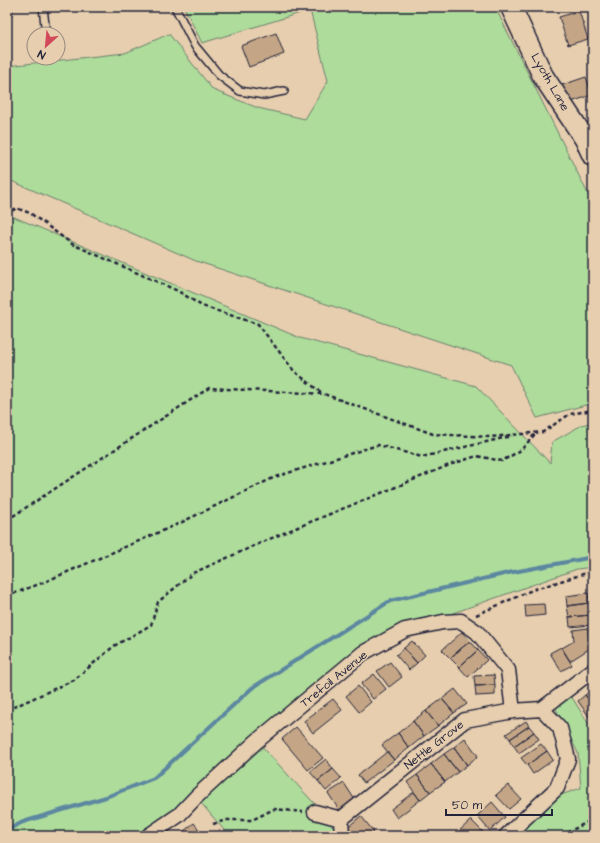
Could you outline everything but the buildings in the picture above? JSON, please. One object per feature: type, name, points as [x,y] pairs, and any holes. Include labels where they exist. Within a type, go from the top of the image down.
[{"type":"street","name":"Lyoth Lane","points":[[511,7],[543,76],[585,139],[593,156]]},
{"type":"street","points":[[460,621],[477,632],[508,670],[513,711]]},
{"type":"street","name":"Trefoil Avenue","points":[[148,836],[179,816],[196,797],[257,742],[363,653],[405,630],[443,622],[460,621]]},
{"type":"street","points":[[506,836],[557,788],[568,759],[560,728],[542,709],[593,670]]},
{"type":"street","name":"Nettle Grove","points":[[341,819],[465,720],[513,711],[542,709]]},
{"type":"street","points":[[315,812],[341,819],[342,836]]},
{"type":"lane","points":[[43,7],[45,26]]},
{"type":"lane","points":[[175,7],[195,46],[219,76],[240,91],[264,95],[284,92]]},
{"type":"path","points":[[7,215],[16,208],[30,214],[72,244],[178,291],[202,306],[258,324],[294,370],[324,394]]},
{"type":"path","points":[[7,520],[209,388],[324,394],[433,434],[490,437],[543,432],[570,414],[593,410]]},
{"type":"path","points":[[7,710],[74,680],[114,646],[151,625],[158,602],[193,573],[288,531],[452,464],[477,456],[502,461],[521,450],[535,433]]},
{"type":"path","points":[[7,596],[42,583],[178,524],[275,477],[378,445],[422,457],[520,434]]},
{"type":"path","points":[[460,621],[532,590],[592,571],[593,579]]},
{"type":"path","points":[[213,824],[226,820],[252,820],[274,809],[315,812]]},
{"type":"path","points":[[561,836],[593,819]]},
{"type":"green space","points":[[184,7],[495,7],[593,204],[593,403],[537,418],[511,365],[196,261],[7,179],[7,66],[26,64],[26,66],[66,66],[66,60],[125,53],[169,34],[213,90],[258,108],[305,119],[328,81],[310,10],[202,43]]},
{"type":"green space","points":[[7,214],[300,338],[476,386],[550,463],[552,442],[582,425],[593,422],[593,567],[577,569],[405,630],[258,742],[344,836],[229,836],[196,797],[157,831],[109,836],[7,836]]},
{"type":"green space","points":[[571,696],[593,731],[593,831],[586,836],[516,836],[558,796],[581,788],[578,753],[555,707]]},
{"type":"waterway","points":[[7,830],[23,822],[106,797],[154,778],[252,688],[390,601],[508,573],[593,557]]}]
